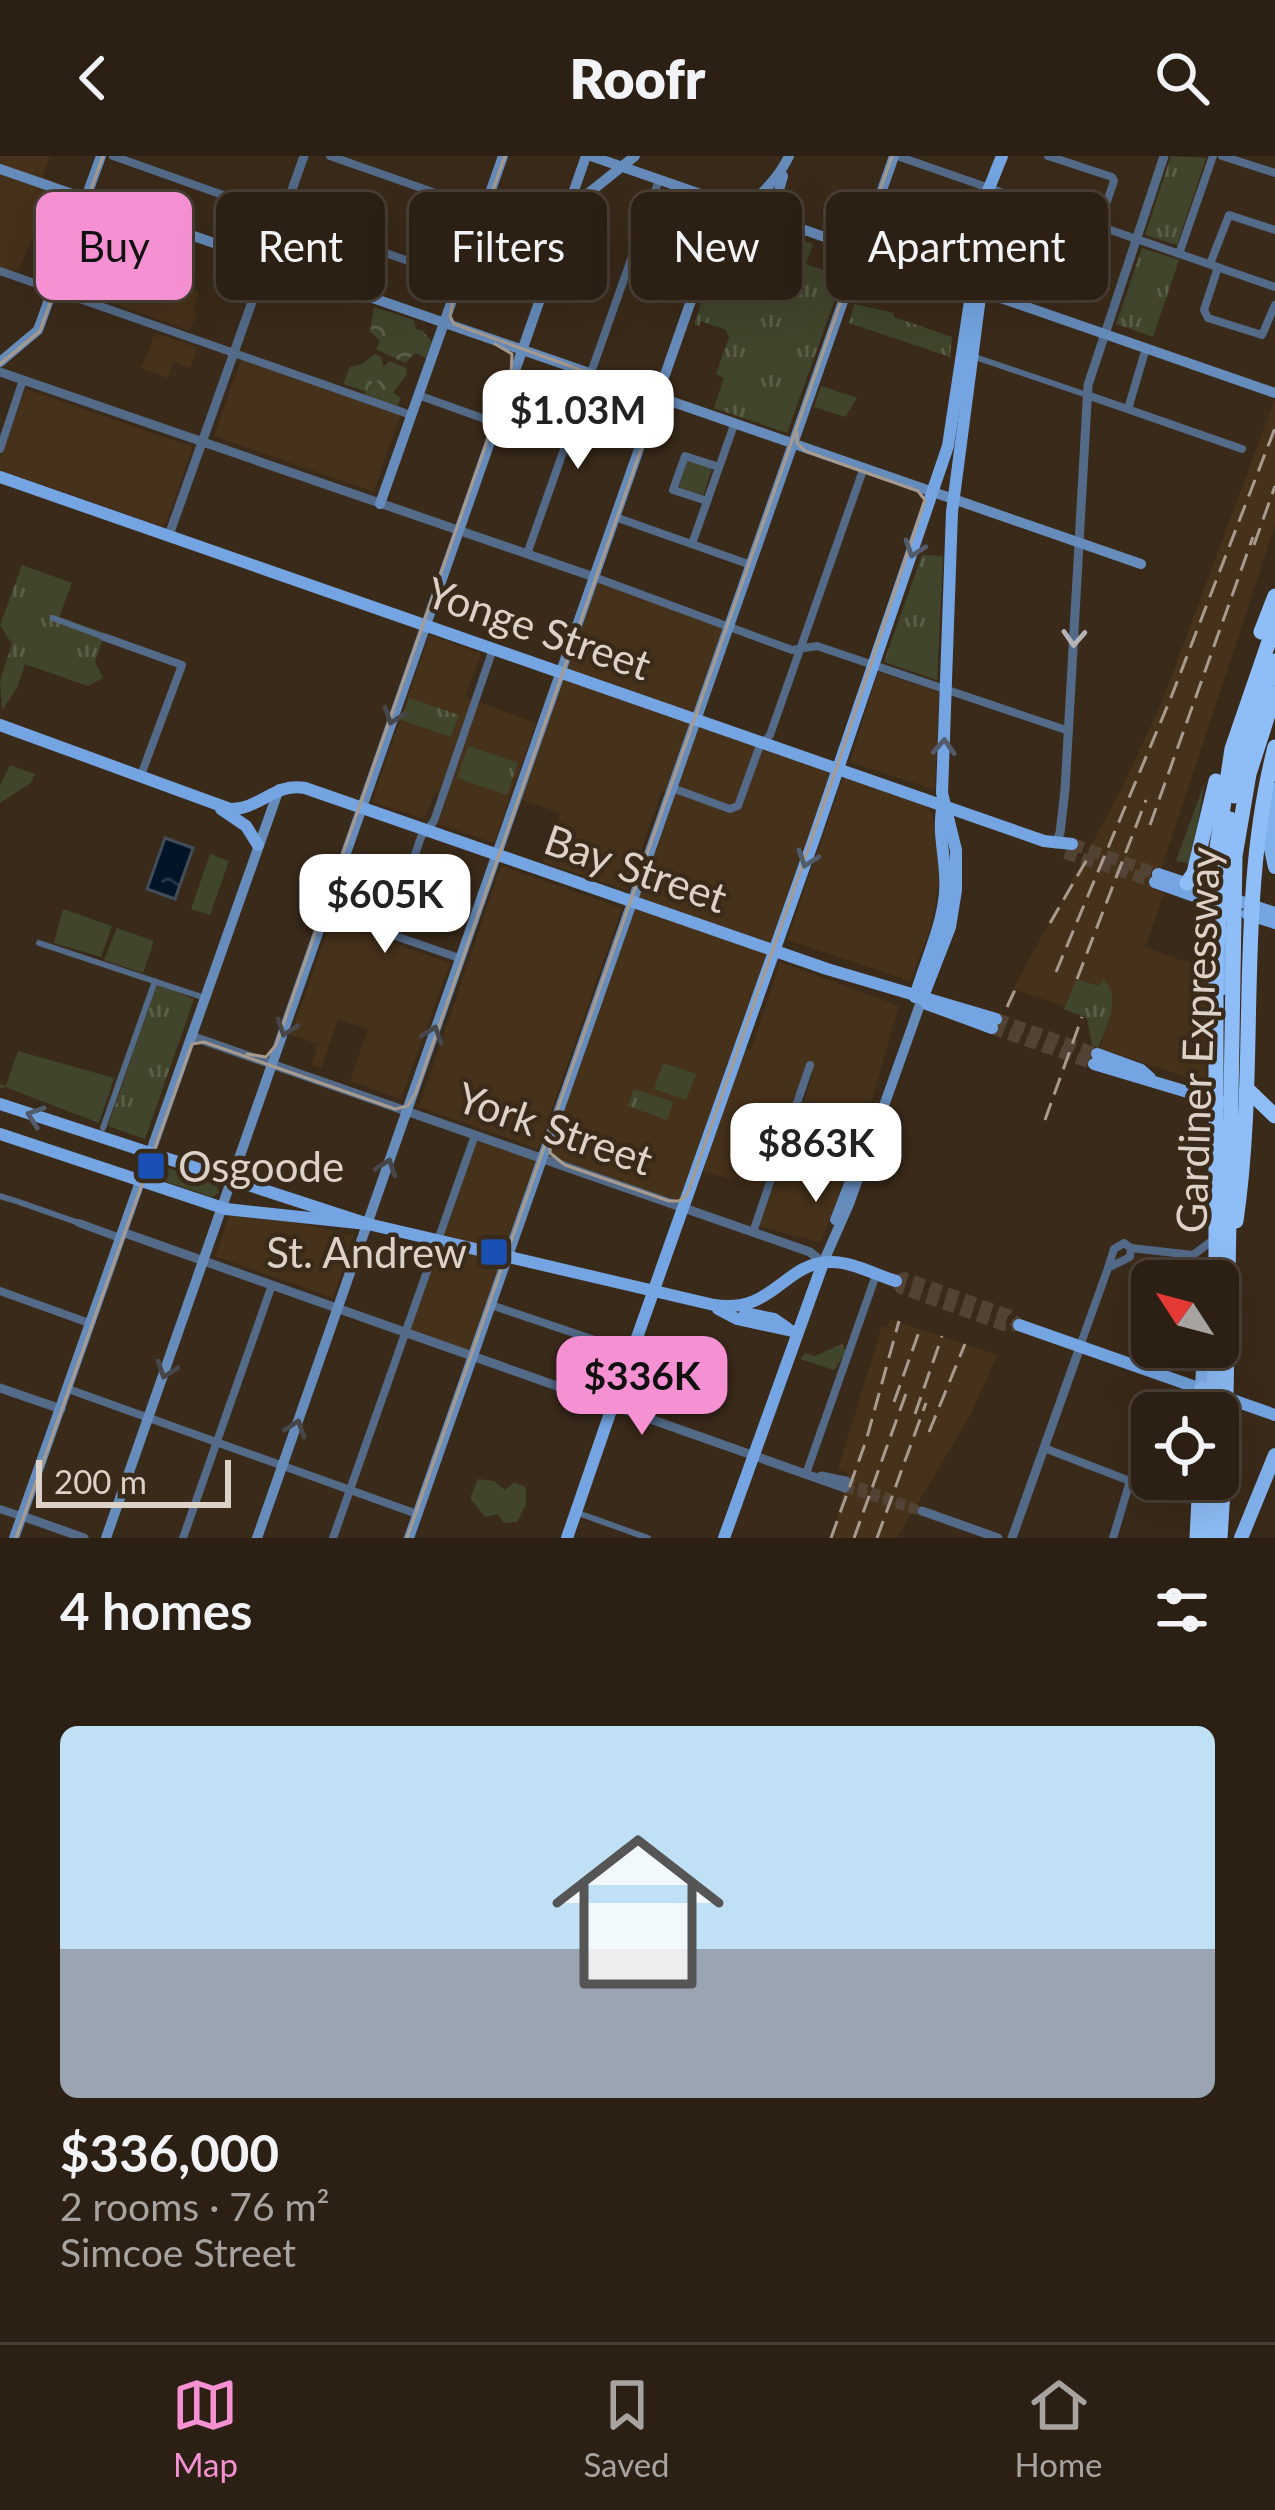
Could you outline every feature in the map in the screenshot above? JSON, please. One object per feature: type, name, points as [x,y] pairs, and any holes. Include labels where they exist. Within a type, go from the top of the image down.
[{"type":"highway","points":[[1221,1260],[1226,902],[1246,727],[1275,596]]},
{"type":"highway","points":[[1187,883],[1197,863],[1233,710],[1269,626]]},
{"type":"highway","points":[[1216,952],[1222,791],[1269,626]]},
{"type":"highway","points":[[1246,727],[1275,645]]},
{"type":"highway","name":"Gardiner Expressway","points":[[1220,1260],[1216,952],[1226,842],[1238,770],[1275,661]]},
{"type":"highway","name":"Gardiner Expressway","points":[[1221,1260],[1235,856],[1249,774],[1275,693]]},
{"type":"highway","points":[[1275,720],[1259,785],[1246,882],[1240,1069],[1250,1093],[1275,1118]]},
{"type":"highway","points":[[1226,1260],[1241,1190],[1257,843],[1275,747]]},
{"type":"highway","points":[[1275,790],[1268,835],[1275,866]]},
{"type":"highway","name":"Gardiner Expressway","points":[[1222,1368],[1225,1460],[1234,1538]]},
{"type":"highway","points":[[1234,1538],[1275,1455]]},
{"type":"highway","points":[[1197,1538],[1204,1500]]},
{"type":"highway","points":[[1208,1500],[1209,1538]]},
{"type":"main road","points":[[88,192],[101,156]]},
{"type":"main road","points":[[490,192],[503,156]]},
{"type":"main road","points":[[574,192],[589,156],[693,192]]},
{"type":"main road","points":[[590,192],[634,156]]},
{"type":"main road","points":[[882,192],[895,156]]},
{"type":"main road","points":[[989,192],[1002,156]]},
{"type":"main road","points":[[765,192],[788,158]]},
{"type":"main road","points":[[779,192],[788,158]]},
{"type":"main road","points":[[0,169],[66,192]]},
{"type":"main road","points":[[0,362],[36,334],[49,300]]},
{"type":"main road","points":[[374,300],[1141,564]]},
{"type":"main road","points":[[380,504],[452,300]]},
{"type":"main road","points":[[106,1538],[540,300]]},
{"type":"main road","points":[[257,1538],[692,300]]},
{"type":"main road","points":[[409,1538],[845,300]]},
{"type":"main road","points":[[567,1538],[932,494],[952,425],[973,300]]},
{"type":"main road","points":[[724,1538],[792,1330],[830,1246],[944,926],[951,855],[939,824],[944,804],[953,501],[974,300]]},
{"type":"main road","points":[[1010,300],[1275,393]]},
{"type":"main road","name":"Yonge Street","points":[[0,477],[1064,847]]},
{"type":"main road","points":[[0,725],[215,804],[246,826],[258,845]]},
{"type":"main road","name":"Bay Street","points":[[215,804],[244,809],[279,789],[305,788],[994,1024]]},
{"type":"main road","points":[[14,1538],[279,789]]},
{"type":"main road","points":[[1275,913],[1226,902],[1157,878],[1187,883],[1226,902],[1275,923]]},
{"type":"main road","points":[[1095,1059],[1141,1070],[1150,1078],[1275,1118]]},
{"type":"main road","points":[[0,1104],[368,1224],[774,1318],[792,1330]]},
{"type":"main road","points":[[0,1134],[222,1208],[368,1224]]},
{"type":"main road","points":[[729,1307],[764,1299],[799,1272],[823,1262]]},
{"type":"main road","name":"York Street","points":[[823,1262],[838,1262],[896,1281]]},
{"type":"main road","points":[[714,1305],[737,1319],[792,1330]]},
{"type":"main road","points":[[1019,1325],[1194,1392]]},
{"type":"main road","points":[[1239,1405],[1275,1414]]},
{"type":"street","points":[[112,156],[216,192]]},
{"type":"street","points":[[291,192],[304,156]]},
{"type":"street","points":[[330,156],[435,192]]},
{"type":"street","points":[[895,156],[1002,192]]},
{"type":"street","points":[[1048,156],[1112,177],[1108,200]]},
{"type":"street","points":[[1064,847],[1060,833],[1087,395],[1164,156]]},
{"type":"street","points":[[1179,254],[1217,156],[1275,173]]},
{"type":"street","points":[[526,554],[659,180]]},
{"type":"street","points":[[1275,230],[1229,215],[1204,310],[1208,318],[1262,335],[1275,304]]},
{"type":"street","points":[[1108,222],[1136,238],[1275,286]]},
{"type":"street","points":[[0,271],[36,284]]},
{"type":"street","points":[[82,300],[411,415]]},
{"type":"street","points":[[169,535],[252,300]]},
{"type":"street","points":[[1128,410],[1146,348]]},
{"type":"street","points":[[972,356],[1242,449]]},
{"type":"street","points":[[0,372],[792,650],[817,646],[1069,731]]},
{"type":"street","points":[[0,449],[23,380]]},
{"type":"street","points":[[418,394],[496,423]]},
{"type":"street","points":[[692,544],[734,425]]},
{"type":"street","points":[[707,501],[674,490],[685,456],[719,467]]},
{"type":"street","points":[[672,788],[734,809],[802,648],[863,470]]},
{"type":"street","points":[[615,517],[751,565]]},
{"type":"street","points":[[53,619],[182,665],[140,777]]},
{"type":"street","points":[[388,934],[434,821],[494,648]]},
{"type":"street","points":[[326,911],[460,958]]},
{"type":"street","points":[[39,943],[205,998]]},
{"type":"street","points":[[103,1128],[155,981]]},
{"type":"street","name":"York Street","points":[[191,1036],[810,1252],[823,1262]]},
{"type":"street","points":[[753,1232],[810,1065]]},
{"type":"street","points":[[334,1538],[475,1135]]},
{"type":"street","points":[[0,1196],[204,1260],[821,1476],[828,1474],[845,1484]]},
{"type":"street","points":[[1012,1538],[1116,1245],[1195,1255],[1222,1228]]},
{"type":"street","points":[[1108,1268],[1128,1259],[1131,1248]]},
{"type":"street","points":[[807,1471],[876,1275]]},
{"type":"street","points":[[183,1538],[273,1284]]},
{"type":"street","points":[[0,1292],[91,1323]]},
{"type":"street","points":[[491,1305],[633,1349]]},
{"type":"street","points":[[0,1388],[61,1409]]},
{"type":"street","points":[[68,1390],[417,1514]]},
{"type":"street","points":[[1044,1448],[1130,1481],[1113,1538]]},
{"type":"street","points":[[0,1509],[84,1538]]},
{"type":"street","points":[[922,1511],[998,1538]]},
{"type":"street","points":[[576,1513],[648,1538]]},
{"type":"shaded area","points":[[0,156],[50,156],[43,177],[56,182],[52,192],[36,192],[36,230],[20,268],[0,278]]},
{"type":"shaded area","points":[[192,283],[199,293],[190,331],[110,302],[192,300]]},
{"type":"shaded area","points":[[155,333],[198,347],[190,368],[173,362],[168,378],[141,368]]},
{"type":"shaded area","points":[[241,360],[400,415],[374,492],[214,436]]},
{"type":"shaded area","points":[[26,389],[193,447],[166,523],[162,526],[0,470],[0,457]]},
{"type":"shaded area","points":[[1275,399],[1275,525],[1155,889],[1164,894],[1145,947],[1209,970],[1206,1084],[1100,1048],[1108,1021],[1013,989],[1121,790],[1161,704]]},
{"type":"shaded area","points":[[594,577],[729,627],[697,717],[839,767],[741,1047],[751,1050],[780,962],[899,1006],[821,1243],[759,1226],[813,1075],[809,1072],[768,1191],[698,1169],[684,1208],[542,1159],[473,1355],[406,1331],[475,1135],[541,1158],[670,789],[661,793],[627,890],[542,862],[560,813],[516,798]]},
{"type":"shaded area","points":[[429,635],[481,653],[465,697],[536,723],[494,843],[438,824],[447,798],[435,793],[424,819],[372,802]]},
{"type":"shaded area","points":[[878,672],[939,692],[935,790],[850,762]]},
{"type":"shaded area","points":[[843,777],[927,806],[932,814],[941,871],[931,927],[910,981],[787,940]]},
{"type":"shaded area","points":[[501,866],[622,908],[538,1149],[419,1107]]},
{"type":"shaded area","points":[[331,921],[450,963],[401,1099],[350,1081],[368,1029],[338,1019],[321,1068],[312,1065],[318,1044],[291,1035]]},
{"type":"shaded area","points":[[231,1210],[354,1235],[333,1298],[215,1256]]},
{"type":"shaded area","points":[[890,1319],[997,1355],[970,1416],[897,1538],[833,1538],[847,1473],[838,1469],[882,1326],[887,1327]]},
{"type":"green space","points":[[1171,156],[1206,158],[1177,245],[1145,235]]},
{"type":"green space","points":[[802,240],[813,244],[806,264],[826,271],[826,300],[835,300],[787,433],[714,408],[724,378],[716,374],[729,337],[726,330],[701,321],[699,326],[694,324],[702,300],[802,300]]},
{"type":"green space","points":[[1142,248],[1179,260],[1153,337],[1116,324]]},
{"type":"green space","points":[[854,304],[894,313],[894,317],[952,337],[950,357],[849,323]]},
{"type":"green space","points":[[374,307],[414,320],[416,329],[432,342],[426,358],[415,353],[405,363],[376,349],[380,341],[370,332]]},
{"type":"green space","points":[[375,354],[381,357],[386,380],[399,403],[343,384],[350,367]]},
{"type":"green space","points":[[390,361],[406,368],[407,374],[393,393],[401,398],[397,407],[365,394],[366,381],[376,386],[380,370]]},
{"type":"green space","points":[[821,386],[857,398],[845,417],[814,407]]},
{"type":"green space","points":[[688,460],[712,468],[703,497],[678,489]]},
{"type":"green space","points":[[922,555],[943,556],[937,680],[884,662]]},
{"type":"green space","points":[[22,565],[72,583],[59,617],[105,633],[95,662],[103,678],[88,686],[25,664],[2,710],[0,681],[12,644],[0,625]]},
{"type":"green space","points":[[409,698],[459,715],[451,737],[401,720]]},
{"type":"green space","points":[[468,746],[518,763],[507,795],[457,778]]},
{"type":"green space","points":[[10,765],[35,774],[31,783],[0,803],[0,785]]},
{"type":"green space","points":[[1205,781],[1191,864],[1176,861]]},
{"type":"green space","points":[[210,854],[229,861],[210,915],[191,909]]},
{"type":"green space","points":[[63,909],[112,926],[101,957],[54,943]]},
{"type":"green space","points":[[117,928],[154,941],[143,973],[104,960]]},
{"type":"green space","points":[[1077,979],[1098,986],[1104,979],[1112,996],[1098,1048],[1092,1045],[1087,1018],[1064,1009]]},
{"type":"green space","points":[[157,984],[194,999],[145,1139],[108,1126]]},
{"type":"green space","points":[[18,1051],[114,1078],[99,1123],[0,1089],[0,1084],[6,1086]]},
{"type":"green space","points":[[663,1063],[696,1074],[686,1100],[654,1089]]},
{"type":"green space","points":[[634,1089],[673,1102],[667,1120],[628,1106]]},
{"type":"green space","points":[[746,1123],[776,1133],[773,1149],[741,1143]]},
{"type":"green space","points":[[160,1165],[216,1185],[219,1193],[212,1197],[155,1178],[152,1170]]},
{"type":"green space","points":[[842,1344],[846,1352],[834,1370],[800,1359],[805,1353],[815,1356]]},
{"type":"green space","points":[[478,1479],[494,1481],[505,1490],[514,1482],[526,1487],[526,1505],[517,1522],[504,1523],[498,1514],[485,1517],[470,1498]]},
{"type":"water","points":[[165,838],[193,848],[175,899],[147,889]]},
{"type":"tunnel","points":[[1072,844],[1158,874]]},
{"type":"tunnel","points":[[1065,853],[1155,882]]},
{"type":"tunnel","points":[[996,1019],[1097,1054]]},
{"type":"tunnel","points":[[992,1028],[1094,1064]]},
{"type":"tunnel","points":[[896,1281],[904,1278],[1008,1315],[1019,1325]]},
{"type":"tunnel","points":[[896,1281],[901,1288],[1004,1325],[1019,1325]]},
{"type":"tunnel","points":[[846,1481],[922,1511]]},
{"type":"tunnel","points":[[845,1488],[919,1511]]},
{"type":"tram line","points":[[0,364],[40,331],[103,156]]},
{"type":"tram line","points":[[16,1538],[192,1044],[204,1042],[395,1109],[408,1106],[416,1092],[655,409],[651,397],[642,392],[454,324],[450,316],[453,301],[505,156]]},
{"type":"tram line","points":[[407,1538],[892,156]]},
{"type":"tram line","points":[[247,1054],[266,1057],[276,1045],[511,373],[512,354],[495,344]]},
{"type":"tram line","points":[[551,1137],[550,1153],[565,1165],[669,1201],[687,1195],[840,758],[925,500],[918,491],[805,451],[797,443],[797,432]]},
{"type":"railway","points":[[1056,972],[1172,695],[1275,428]]},
{"type":"railway","points":[[1254,545],[1275,486]]},
{"type":"railway","points":[[1150,825],[1253,537]]},
{"type":"railway","points":[[1077,979],[1146,800]]},
{"type":"railway","points":[[1050,923],[1089,856]]},
{"type":"railway","points":[[1007,1007],[1015,990]]},
{"type":"railway","points":[[1045,1120],[1082,1017]]},
{"type":"railway","points":[[831,1538],[866,1441],[899,1321]]},
{"type":"railway","points":[[894,1402],[920,1329]]},
{"type":"railway","points":[[915,1414],[942,1336]]},
{"type":"railway","points":[[929,1432],[965,1344]]},
{"type":"railway","points":[[854,1538],[908,1388]]},
{"type":"railway","points":[[877,1538],[926,1403]]},
{"type":"place","name":"Osgoode","points":[[151,1166]]},
{"type":"place","name":"St. Andrew","points":[[494,1252]]}]
